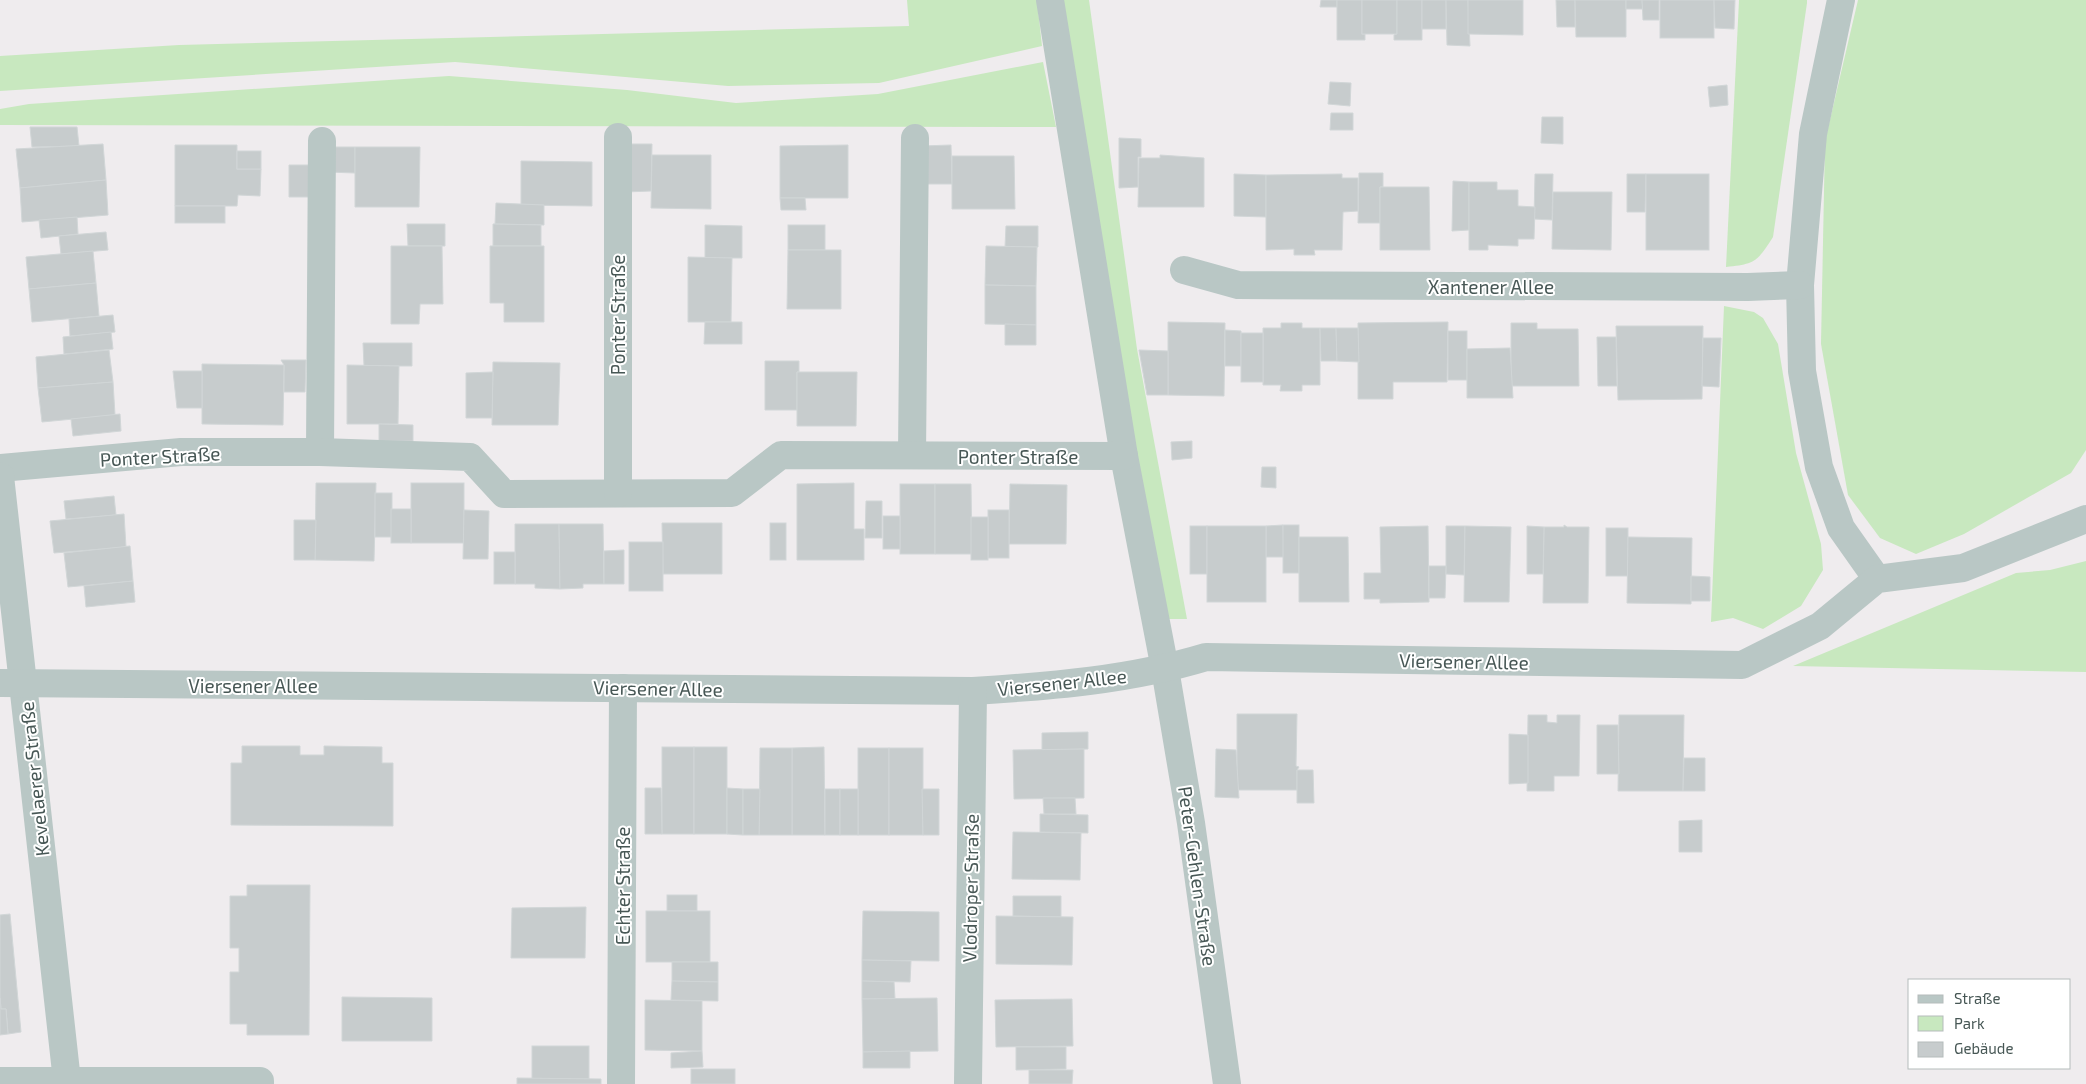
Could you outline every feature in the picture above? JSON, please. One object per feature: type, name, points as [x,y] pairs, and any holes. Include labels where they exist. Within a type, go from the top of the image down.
[{"type":"street","name":"Peter-Gehlen-Straße","points":[[1050,0],[1124,456],[1165,669],[1191,823],[1227,1084]]},
{"type":"street","points":[[1841,0],[1813,134],[1800,285],[1802,371],[1819,467],[1841,528],[1877,579],[1963,568],[2086,519]]},
{"type":"street","name":"Ponter Straße","points":[[618,137],[618,493]]},
{"type":"street","points":[[912,455],[915,138]]},
{"type":"street","points":[[320,452],[322,141]]},
{"type":"street","name":"Xantener Allee","points":[[1184,270],[1238,285],[1748,287],[1800,285]]},
{"type":"street","name":"Ponter Straße","points":[[0,468],[181,452],[320,452],[470,456],[504,494],[732,493],[781,455],[1124,456]]},
{"type":"street","name":"Kevelaerer Straße","points":[[0,476],[12,683],[67,1081]]},
{"type":"street","name":"Viersener Allee","points":[[12,683],[973,691],[1072,684],[1165,669],[1206,657],[1742,665],[1820,626],[1877,579]]},
{"type":"street","name":"Echter Straße","points":[[621,1084],[623,688]]},
{"type":"street","name":"Vlodroper Straße","points":[[968,1084],[973,691]]},
{"type":"street","points":[[0,1081],[260,1082]]},
{"type":"green space","points":[[907,0],[1037,0],[1042,46],[879,83],[728,86],[455,62],[0,91],[0,56],[179,45],[909,26]]},
{"type":"green space","points":[[1060,0],[1089,0],[1137,349],[1187,619],[1167,619],[1109,304]]},
{"type":"green space","points":[[1739,0],[1807,0],[1807,3],[1773,237],[1759,257],[1743,265],[1726,267]]},
{"type":"green space","points":[[1858,0],[2086,0],[2086,450],[2071,473],[1964,534],[1916,554],[1880,538],[1848,495],[1821,344],[1825,141]]},
{"type":"green space","points":[[1043,62],[1056,127],[0,125],[0,109],[29,104],[449,76],[627,90],[736,103],[878,94]]},
{"type":"green space","points":[[1724,306],[1754,312],[1763,318],[1778,344],[1796,453],[1821,544],[1823,570],[1801,606],[1763,629],[1733,618],[1711,622]]},
{"type":"green space","points":[[2086,561],[2086,672],[1793,666],[2016,573],[2050,570]]},
{"type":"building","points":[[1321,0],[1337,0],[1337,7],[1320,7]]},
{"type":"building","points":[[1337,0],[1362,0],[1362,34],[1365,34],[1365,40],[1337,40]]},
{"type":"building","points":[[1362,0],[1397,0],[1397,34],[1362,34]]},
{"type":"building","points":[[1397,0],[1422,0],[1422,40],[1394,40],[1394,35],[1397,34]]},
{"type":"building","points":[[1422,0],[1446,0],[1446,29],[1422,29]]},
{"type":"building","points":[[1446,0],[1468,0],[1470,46],[1447,45]]},
{"type":"building","points":[[1468,0],[1523,0],[1523,35],[1468,34]]},
{"type":"building","points":[[1556,0],[1575,0],[1575,27],[1557,27]]},
{"type":"building","points":[[1575,0],[1626,0],[1626,37],[1576,37]]},
{"type":"building","points":[[1626,0],[1642,0],[1643,9],[1626,9]]},
{"type":"building","points":[[1642,0],[1659,0],[1659,20],[1643,20]]},
{"type":"building","points":[[1660,0],[1714,0],[1714,38],[1660,38]]},
{"type":"building","points":[[1714,0],[1735,0],[1734,29],[1715,28]]},
{"type":"building","points":[[1330,82],[1351,83],[1350,106],[1328,104]]},
{"type":"building","points":[[1727,85],[1728,105],[1710,107],[1708,87]]},
{"type":"building","points":[[1331,113],[1353,113],[1353,130],[1330,130]]},
{"type":"building","points":[[1542,117],[1563,117],[1563,144],[1541,143]]},
{"type":"building","points":[[30,127],[77,127],[79,146],[32,147]]},
{"type":"building","points":[[1119,138],[1141,139],[1141,157],[1138,157],[1138,187],[1119,188]]},
{"type":"building","points":[[103,144],[106,180],[20,188],[16,149]]},
{"type":"building","points":[[624,144],[652,144],[651,191],[625,192]]},
{"type":"building","points":[[175,145],[237,145],[237,169],[261,169],[260,196],[238,195],[237,206],[175,206]]},
{"type":"building","points":[[848,145],[848,198],[780,198],[780,146]]},
{"type":"building","points":[[951,145],[952,184],[922,184],[922,146]]},
{"type":"building","points":[[328,147],[355,147],[355,173],[328,172]]},
{"type":"building","points":[[355,147],[420,147],[419,207],[355,207]]},
{"type":"building","points":[[237,151],[261,151],[261,169],[237,169]]},
{"type":"building","points":[[652,155],[711,155],[711,209],[651,208]]},
{"type":"building","points":[[1160,155],[1204,158],[1204,207],[1138,207],[1139,158],[1160,158]]},
{"type":"building","points":[[952,156],[1014,156],[1015,209],[952,209]]},
{"type":"building","points":[[521,161],[592,162],[592,206],[521,205]]},
{"type":"building","points":[[289,165],[309,165],[310,197],[289,197]]},
{"type":"building","points":[[1359,173],[1383,173],[1383,187],[1380,187],[1380,223],[1358,223]]},
{"type":"building","points":[[1234,174],[1266,175],[1266,217],[1234,216]]},
{"type":"building","points":[[1342,174],[1342,178],[1358,178],[1358,211],[1343,212],[1342,250],[1314,250],[1315,255],[1294,255],[1294,249],[1266,250],[1266,175]]},
{"type":"building","points":[[1535,174],[1553,174],[1552,220],[1534,219]]},
{"type":"building","points":[[1627,174],[1646,174],[1645,212],[1627,212]]},
{"type":"building","points":[[1646,174],[1709,174],[1709,250],[1646,250]]},
{"type":"building","points":[[106,180],[108,215],[22,222],[20,188]]},
{"type":"building","points":[[1453,181],[1469,182],[1469,230],[1452,231]]},
{"type":"building","points":[[1469,182],[1497,182],[1497,190],[1518,190],[1518,206],[1535,207],[1534,239],[1518,239],[1518,246],[1488,245],[1488,250],[1469,250]]},
{"type":"building","points":[[1380,187],[1429,187],[1430,250],[1380,250]]},
{"type":"building","points":[[1553,192],[1612,192],[1611,250],[1552,249]]},
{"type":"building","points":[[780,198],[805,198],[806,210],[781,210]]},
{"type":"building","points":[[496,203],[544,205],[544,225],[495,224]]},
{"type":"building","points":[[175,206],[225,206],[225,223],[175,223]]},
{"type":"building","points":[[77,217],[78,234],[41,238],[39,220]]},
{"type":"building","points":[[407,224],[445,224],[445,246],[408,246]]},
{"type":"building","points":[[493,224],[541,225],[541,246],[493,246]]},
{"type":"building","points":[[705,225],[742,226],[742,258],[705,258]]},
{"type":"building","points":[[788,225],[825,225],[825,250],[788,250]]},
{"type":"building","points":[[1006,226],[1038,226],[1038,247],[1005,247]]},
{"type":"building","points":[[106,232],[108,250],[61,254],[59,236]]},
{"type":"building","points":[[391,246],[442,246],[443,304],[420,304],[419,324],[391,324]]},
{"type":"building","points":[[490,246],[544,246],[544,322],[504,322],[504,303],[490,303]]},
{"type":"building","points":[[986,246],[1037,247],[1036,286],[985,285]]},
{"type":"building","points":[[788,250],[841,250],[841,309],[787,309]]},
{"type":"building","points":[[93,251],[96,283],[29,289],[26,257]]},
{"type":"building","points":[[688,257],[732,258],[731,322],[688,322]]},
{"type":"building","points":[[96,283],[99,316],[32,322],[29,289]]},
{"type":"building","points":[[985,285],[1036,286],[1036,325],[985,324]]},
{"type":"building","points":[[113,315],[115,332],[70,336],[69,319]]},
{"type":"building","points":[[705,322],[742,322],[742,344],[704,344]]},
{"type":"building","points":[[1168,322],[1225,323],[1224,396],[1168,395]]},
{"type":"building","points":[[1448,322],[1447,382],[1393,382],[1393,399],[1358,399],[1358,323]]},
{"type":"building","points":[[1281,323],[1302,323],[1302,328],[1320,328],[1320,385],[1302,385],[1302,391],[1280,391],[1281,385],[1263,385],[1263,328],[1281,328]]},
{"type":"building","points":[[1511,323],[1537,323],[1537,329],[1578,329],[1579,386],[1511,386]]},
{"type":"building","points":[[1005,324],[1036,325],[1036,345],[1005,345]]},
{"type":"building","points":[[1616,326],[1703,326],[1702,399],[1618,400]]},
{"type":"building","points":[[1320,328],[1336,328],[1337,361],[1321,361]]},
{"type":"building","points":[[1336,328],[1358,328],[1359,362],[1337,361]]},
{"type":"building","points":[[1225,330],[1241,331],[1241,366],[1225,366]]},
{"type":"building","points":[[1448,331],[1467,331],[1467,380],[1448,380]]},
{"type":"building","points":[[111,332],[113,349],[64,354],[63,337]]},
{"type":"building","points":[[1241,333],[1263,333],[1263,382],[1241,382]]},
{"type":"building","points":[[1597,337],[1616,337],[1617,386],[1598,386]]},
{"type":"building","points":[[1703,338],[1721,338],[1719,387],[1702,386]]},
{"type":"building","points":[[363,343],[412,343],[412,366],[364,366]]},
{"type":"building","points":[[1510,348],[1513,398],[1467,398],[1467,349]]},
{"type":"building","points":[[109,350],[113,382],[38,388],[36,357]]},
{"type":"building","points":[[1139,350],[1168,351],[1168,395],[1147,395]]},
{"type":"building","points":[[281,360],[306,360],[305,392],[284,392],[284,365]]},
{"type":"building","points":[[765,361],[799,361],[799,372],[797,372],[797,410],[765,410]]},
{"type":"building","points":[[493,362],[560,363],[558,425],[492,425]]},
{"type":"building","points":[[202,364],[284,365],[283,425],[202,424]]},
{"type":"building","points":[[347,365],[399,366],[398,424],[347,424]]},
{"type":"building","points":[[173,371],[202,371],[202,408],[177,408]]},
{"type":"building","points":[[493,372],[492,418],[466,418],[466,373]]},
{"type":"building","points":[[797,372],[857,372],[856,426],[797,426]]},
{"type":"building","points":[[113,382],[115,415],[42,422],[38,388]]},
{"type":"building","points":[[120,414],[121,431],[73,436],[71,419]]},
{"type":"building","points":[[379,424],[413,425],[413,441],[379,441]]},
{"type":"building","points":[[1192,441],[1192,458],[1172,460],[1171,442]]},
{"type":"building","points":[[1262,467],[1276,467],[1276,488],[1261,487]]},
{"type":"building","points":[[316,483],[376,483],[374,561],[315,560]]},
{"type":"building","points":[[411,483],[464,483],[464,543],[411,543]]},
{"type":"building","points":[[854,483],[854,529],[864,529],[864,560],[797,560],[797,484]]},
{"type":"building","points":[[900,484],[935,484],[935,554],[900,554]]},
{"type":"building","points":[[935,484],[971,484],[972,554],[935,554]]},
{"type":"building","points":[[1010,484],[1067,485],[1066,544],[1009,544]]},
{"type":"building","points":[[375,493],[392,493],[392,537],[375,537]]},
{"type":"building","points":[[114,496],[116,515],[66,519],[64,501]]},
{"type":"building","points":[[866,501],[882,501],[882,538],[865,538]]},
{"type":"building","points":[[391,509],[411,509],[411,543],[391,543]]},
{"type":"building","points":[[464,510],[489,511],[488,559],[463,559]]},
{"type":"building","points":[[988,510],[1009,510],[1009,558],[988,558]]},
{"type":"building","points":[[124,514],[126,547],[54,553],[50,521]]},
{"type":"building","points":[[883,516],[900,516],[900,549],[883,549]]},
{"type":"building","points":[[971,517],[988,517],[988,560],[971,560]]},
{"type":"building","points":[[294,520],[316,520],[315,560],[294,560]]},
{"type":"building","points":[[662,523],[722,523],[722,574],[663,574]]},
{"type":"building","points":[[770,523],[786,523],[786,560],[770,560]]},
{"type":"building","points":[[515,524],[559,524],[560,589],[535,588],[535,584],[515,584]]},
{"type":"building","points":[[559,524],[603,524],[604,584],[583,584],[583,588],[560,589]]},
{"type":"building","points":[[1283,525],[1284,557],[1266,557],[1266,526]]},
{"type":"building","points":[[1283,525],[1299,525],[1299,573],[1283,573]]},
{"type":"building","points":[[1564,525],[1567,527],[1589,527],[1588,603],[1543,603],[1544,527],[1564,527]]},
{"type":"building","points":[[1190,526],[1207,526],[1207,574],[1190,574]]},
{"type":"building","points":[[1207,526],[1266,526],[1266,602],[1207,602]]},
{"type":"building","points":[[1428,526],[1429,602],[1380,603],[1380,599],[1364,599],[1364,573],[1381,573],[1380,527]]},
{"type":"building","points":[[1446,526],[1465,526],[1464,575],[1446,574]]},
{"type":"building","points":[[1465,526],[1511,527],[1509,602],[1464,602]]},
{"type":"building","points":[[1527,526],[1544,527],[1543,574],[1527,574]]},
{"type":"building","points":[[1606,528],[1628,528],[1628,576],[1606,576]]},
{"type":"building","points":[[1299,537],[1348,537],[1349,602],[1299,602]]},
{"type":"building","points":[[1628,537],[1692,538],[1691,604],[1627,603]]},
{"type":"building","points":[[629,542],[663,542],[663,591],[629,591]]},
{"type":"building","points":[[130,546],[133,581],[68,587],[64,553]]},
{"type":"building","points":[[624,550],[624,584],[604,584],[604,551]]},
{"type":"building","points":[[494,552],[515,552],[515,584],[494,584]]},
{"type":"building","points":[[1429,566],[1446,566],[1445,598],[1429,598]]},
{"type":"building","points":[[1691,576],[1710,577],[1710,601],[1691,601]]},
{"type":"building","points":[[133,581],[135,602],[86,607],[84,586]]},
{"type":"building","points":[[1237,714],[1297,714],[1296,766],[1299,767],[1297,770],[1297,790],[1237,790]]},
{"type":"building","points":[[1528,715],[1547,715],[1547,722],[1557,723],[1557,715],[1580,715],[1579,776],[1554,776],[1554,791],[1527,791]]},
{"type":"building","points":[[1619,715],[1684,715],[1683,791],[1618,791]]},
{"type":"building","points":[[1597,725],[1618,725],[1619,774],[1597,774]]},
{"type":"building","points":[[1088,732],[1088,749],[1042,750],[1042,733]]},
{"type":"building","points":[[1509,734],[1528,735],[1528,783],[1509,784]]},
{"type":"building","points":[[242,746],[300,746],[300,755],[324,755],[324,746],[382,747],[382,763],[393,763],[393,826],[231,825],[231,763],[242,763]]},
{"type":"building","points":[[662,747],[694,747],[694,834],[662,834]]},
{"type":"building","points":[[694,747],[727,747],[727,834],[694,834]]},
{"type":"building","points":[[824,747],[825,835],[792,835],[792,748]]},
{"type":"building","points":[[760,748],[792,748],[792,835],[759,835]]},
{"type":"building","points":[[858,748],[889,748],[889,835],[858,835]]},
{"type":"building","points":[[889,748],[923,748],[923,835],[889,835]]},
{"type":"building","points":[[1084,749],[1084,798],[1014,799],[1013,750]]},
{"type":"building","points":[[1216,749],[1236,750],[1239,798],[1215,797]]},
{"type":"building","points":[[1684,758],[1705,758],[1705,791],[1683,791]]},
{"type":"building","points":[[1297,770],[1313,770],[1314,803],[1297,803]]},
{"type":"building","points":[[645,788],[661,788],[662,834],[645,834]]},
{"type":"building","points":[[727,788],[743,789],[743,835],[727,834]]},
{"type":"building","points":[[743,789],[760,789],[759,835],[743,835]]},
{"type":"building","points":[[825,789],[840,789],[840,835],[825,835]]},
{"type":"building","points":[[840,789],[858,789],[858,835],[840,835]]},
{"type":"building","points":[[922,789],[939,789],[939,835],[923,835]]},
{"type":"building","points":[[1043,798],[1075,798],[1076,814],[1044,814]]},
{"type":"building","points":[[1040,814],[1088,815],[1088,833],[1040,832]]},
{"type":"building","points":[[1702,820],[1702,852],[1679,852],[1679,821]]},
{"type":"building","points":[[1013,832],[1081,833],[1080,880],[1012,879]]},
{"type":"building","points":[[247,885],[310,885],[309,1035],[247,1035],[247,1024],[230,1024],[230,972],[239,972],[239,948],[230,948],[230,896],[247,896]]},
{"type":"building","points":[[667,895],[697,895],[697,911],[667,911]]},
{"type":"building","points":[[1013,896],[1061,896],[1061,917],[1013,916]]},
{"type":"building","points":[[586,907],[585,958],[511,958],[512,908]]},
{"type":"building","points":[[646,911],[710,911],[710,962],[646,962]]},
{"type":"building","points":[[863,911],[939,912],[939,961],[862,960]]},
{"type":"building","points":[[10,914],[21,1032],[8,1034],[6,1009],[1,1009],[0,998],[0,915]]},
{"type":"building","points":[[996,916],[1073,917],[1072,965],[996,964]]},
{"type":"building","points":[[862,960],[911,961],[910,982],[862,981]]},
{"type":"building","points":[[672,962],[718,962],[718,982],[672,981]]},
{"type":"building","points":[[672,981],[718,982],[718,1001],[671,1000]]},
{"type":"building","points":[[862,981],[894,982],[895,999],[862,999]]},
{"type":"building","points":[[342,997],[432,998],[432,1041],[342,1041]]},
{"type":"building","points":[[0,998],[1,1009],[6,1009],[8,1034],[0,1035]]},
{"type":"building","points":[[937,998],[938,1051],[863,1052],[862,999]]},
{"type":"building","points":[[1072,999],[1073,1046],[996,1047],[995,1000]]},
{"type":"building","points":[[645,1000],[702,1001],[702,1051],[645,1050]]},
{"type":"building","points":[[532,1046],[589,1046],[589,1079],[532,1079]]},
{"type":"building","points":[[1016,1047],[1066,1047],[1066,1069],[1016,1070]]},
{"type":"building","points":[[702,1051],[703,1067],[671,1068],[671,1053]]},
{"type":"building","points":[[910,1051],[910,1068],[863,1068],[863,1052]]},
{"type":"building","points":[[691,1069],[735,1069],[735,1084],[691,1084]]},
{"type":"building","points":[[1029,1070],[1073,1070],[1072,1084],[1029,1084]]},
{"type":"building","points":[[517,1078],[601,1079],[601,1084],[517,1084]]}]
